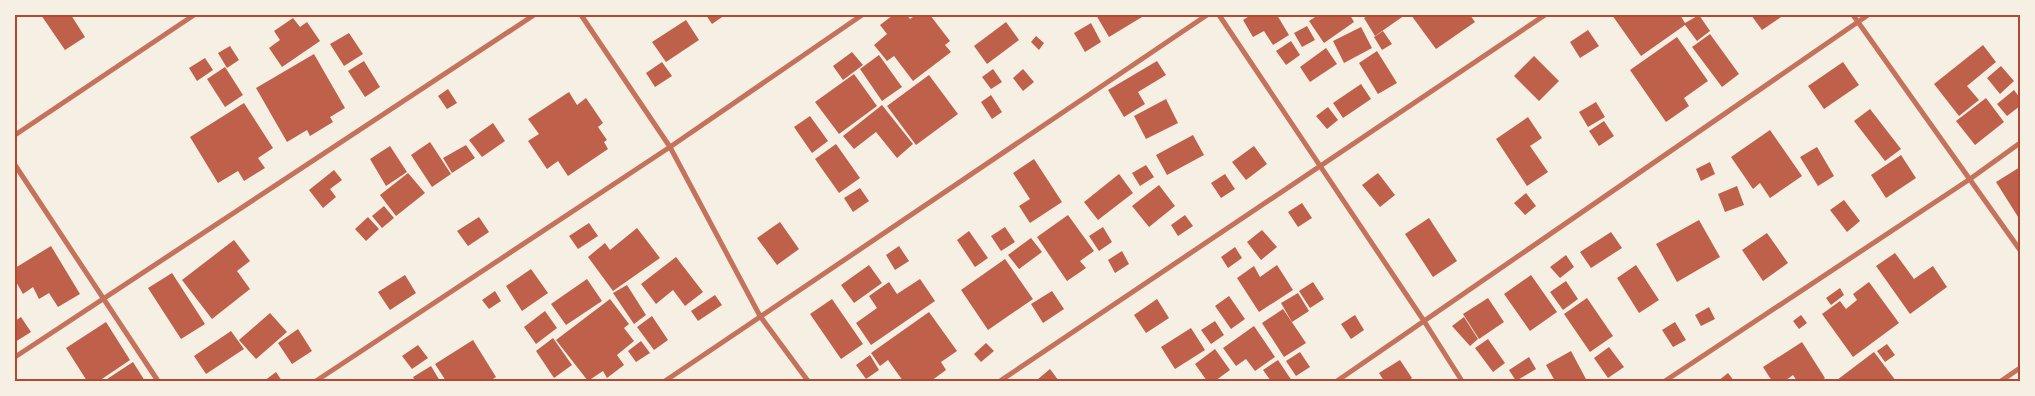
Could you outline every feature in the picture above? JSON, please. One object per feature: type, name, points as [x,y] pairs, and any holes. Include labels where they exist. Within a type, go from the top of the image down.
[{"type":"street","points":[[15,135],[194,15]]},
{"type":"street","points":[[15,357],[534,15]]},
{"type":"street","points":[[581,15],[670,147],[760,316],[808,381]]},
{"type":"street","points":[[316,381],[670,147],[862,15]]},
{"type":"street","points":[[665,381],[1207,15]]},
{"type":"street","points":[[1219,15],[1424,321],[1462,381]]},
{"type":"street","points":[[1000,381],[1545,15]]},
{"type":"street","points":[[1853,15],[2020,250]]},
{"type":"street","points":[[1337,381],[1868,15]]},
{"type":"street","points":[[1665,381],[1970,179],[2020,143]]},
{"type":"street","points":[[15,165],[158,381]]},
{"type":"street","points":[[2001,381],[2020,368]]},
{"type":"building","points":[[41,15],[71,15],[85,37],[65,50]]},
{"type":"building","points":[[706,15],[725,15],[712,24]]},
{"type":"building","points":[[893,15],[907,15],[910,19],[916,15],[930,15],[950,41],[945,45],[951,52],[913,81],[894,56],[887,61],[874,45],[887,34],[880,25]]},
{"type":"building","points":[[1096,15],[1141,15],[1142,17],[1109,37]]},
{"type":"building","points":[[1251,15],[1277,15],[1289,35],[1273,45],[1264,31],[1253,37],[1243,20]]},
{"type":"building","points":[[1318,15],[1350,15],[1354,22],[1324,43],[1309,21]]},
{"type":"building","points":[[1369,15],[1405,15],[1375,36],[1364,18]]},
{"type":"building","points":[[1411,15],[1470,15],[1475,22],[1436,49]]},
{"type":"building","points":[[1612,15],[1680,15],[1685,23],[1699,15],[1710,31],[1697,41],[1685,25],[1641,56]]},
{"type":"building","points":[[1751,15],[1784,15],[1762,30]]},
{"type":"building","points":[[293,18],[300,27],[307,22],[320,41],[282,67],[269,48],[280,40],[274,31]]},
{"type":"building","points":[[686,20],[699,40],[666,62],[652,42]]},
{"type":"building","points":[[1006,22],[1019,40],[987,64],[974,46]]},
{"type":"building","points":[[1091,23],[1101,42],[1085,52],[1074,33]]},
{"type":"building","points":[[1307,26],[1315,40],[1302,47],[1294,33]]},
{"type":"building","points":[[1361,27],[1372,48],[1344,63],[1333,41]]},
{"type":"building","points":[[1588,30],[1599,46],[1580,58],[1570,42]]},
{"type":"building","points":[[1383,31],[1392,44],[1382,50],[1374,37]]},
{"type":"building","points":[[349,33],[363,54],[344,66],[330,44]]},
{"type":"building","points":[[1710,34],[1739,74],[1722,87],[1692,47]]},
{"type":"building","points":[[1036,36],[1044,43],[1039,50],[1031,42]]},
{"type":"building","points":[[1677,37],[1708,81],[1684,98],[1689,106],[1666,122],[1630,70]]},
{"type":"building","points":[[1291,41],[1300,55],[1286,65],[1276,51]]},
{"type":"building","points":[[1983,45],[1996,62],[1967,86],[1979,100],[1959,116],[1934,84]]},
{"type":"building","points":[[230,46],[239,60],[227,68],[218,53]]},
{"type":"building","points":[[1326,48],[1337,64],[1310,82],[1300,67]]},
{"type":"building","points":[[1377,51],[1397,83],[1378,94],[1359,63]]},
{"type":"building","points":[[852,52],[863,65],[843,80],[833,66]]},
{"type":"building","points":[[314,54],[345,108],[330,117],[333,122],[310,136],[307,130],[287,142],[256,88]]},
{"type":"building","points":[[879,55],[902,87],[882,101],[860,69]]},
{"type":"building","points":[[1534,56],[1559,81],[1539,101],[1514,76]]},
{"type":"building","points":[[205,58],[213,70],[197,81],[189,68]]},
{"type":"building","points":[[364,61],[380,87],[365,97],[348,71]]},
{"type":"building","points":[[1157,61],[1166,75],[1138,92],[1145,104],[1124,117],[1108,90]]},
{"type":"building","points":[[662,62],[672,76],[655,87],[646,73]]},
{"type":"building","points":[[1843,62],[1859,85],[1824,109],[1808,86]]},
{"type":"building","points":[[2001,66],[2014,81],[2000,94],[1987,78]]},
{"type":"building","points":[[225,67],[243,95],[225,107],[207,79]]},
{"type":"building","points":[[993,69],[1002,82],[991,89],[982,77]]},
{"type":"building","points":[[1023,69],[1034,82],[1023,91],[1013,78]]},
{"type":"building","points":[[854,74],[877,106],[839,134],[815,102]]},
{"type":"building","points":[[929,75],[958,114],[916,145],[887,106]]},
{"type":"building","points":[[1361,84],[1371,99],[1343,118],[1333,103]]},
{"type":"building","points":[[448,89],[457,103],[447,109],[438,96]]},
{"type":"building","points":[[2014,90],[2020,98],[2020,106],[2007,116],[1997,104]]},
{"type":"building","points":[[569,92],[577,105],[586,98],[603,123],[598,127],[607,140],[604,142],[608,149],[568,176],[558,161],[547,169],[528,141],[539,134],[528,119]]},
{"type":"building","points":[[991,95],[1002,112],[992,119],[981,102]]},
{"type":"building","points":[[1986,98],[2004,122],[1975,145],[1956,121]]},
{"type":"building","points":[[1166,99],[1178,123],[1146,139],[1134,116]]},
{"type":"building","points":[[1596,102],[1605,117],[1588,127],[1579,112]]},
{"type":"building","points":[[244,103],[273,148],[258,158],[265,168],[244,181],[238,171],[218,183],[190,137]]},
{"type":"building","points":[[882,105],[913,144],[897,158],[876,132],[854,149],[843,136]]},
{"type":"building","points":[[1328,107],[1338,120],[1327,129],[1316,116]]},
{"type":"building","points":[[1870,109],[1901,149],[1885,161],[1854,121]]},
{"type":"building","points":[[810,116],[828,141],[812,153],[794,127]]},
{"type":"building","points":[[1528,117],[1542,138],[1530,146],[1548,172],[1527,186],[1496,139]]},
{"type":"building","points":[[1604,121],[1614,136],[1599,146],[1589,131]]},
{"type":"building","points":[[493,123],[505,141],[482,157],[469,140]]},
{"type":"building","points":[[1770,130],[1802,176],[1770,198],[1760,183],[1753,189],[1731,157]]},
{"type":"building","points":[[1193,135],[1204,155],[1167,175],[1156,155]]},
{"type":"building","points":[[430,142],[451,174],[432,187],[411,155]]},
{"type":"building","points":[[836,144],[860,178],[839,193],[815,159]]},
{"type":"building","points":[[466,145],[475,158],[452,173],[443,158]]},
{"type":"building","points":[[390,146],[407,172],[386,186],[370,159]]},
{"type":"building","points":[[1254,146],[1267,164],[1246,180],[1232,162]]},
{"type":"building","points":[[1817,147],[1834,176],[1818,186],[1800,157]]},
{"type":"building","points":[[1901,155],[1916,178],[1886,198],[1871,175]]},
{"type":"building","points":[[1034,159],[1062,202],[1030,223],[1019,206],[1030,199],[1013,173]]},
{"type":"building","points":[[1710,162],[1715,174],[1701,181],[1696,169]]},
{"type":"building","points":[[1146,165],[1154,177],[1140,186],[1132,173]]},
{"type":"building","points":[[2020,167],[2020,220],[1996,182]]},
{"type":"building","points":[[334,170],[342,180],[330,189],[336,197],[323,208],[309,190]]},
{"type":"building","points":[[408,173],[425,193],[396,216],[380,195]]},
{"type":"building","points":[[1378,173],[1395,195],[1380,207],[1362,185]]},
{"type":"building","points":[[1119,174],[1133,193],[1098,220],[1084,202]]},
{"type":"building","points":[[1225,174],[1235,189],[1221,198],[1211,183]]},
{"type":"building","points":[[1159,185],[1175,206],[1149,227],[1132,206]]},
{"type":"building","points":[[1737,186],[1744,205],[1725,212],[1718,194]]},
{"type":"building","points":[[860,188],[869,201],[853,212],[844,198]]},
{"type":"building","points":[[1526,193],[1536,206],[1525,215],[1514,203]]},
{"type":"building","points":[[1844,200],[1860,221],[1847,232],[1830,210]]},
{"type":"building","points":[[1302,203],[1312,218],[1298,227],[1288,212]]},
{"type":"building","points":[[384,206],[394,218],[382,228],[372,216]]},
{"type":"building","points":[[1068,215],[1094,251],[1080,261],[1086,268],[1067,281],[1037,237]]},
{"type":"building","points":[[1185,215],[1193,226],[1178,236],[1171,225]]},
{"type":"building","points":[[368,217],[379,229],[366,241],[355,229]]},
{"type":"building","points":[[479,217],[489,232],[468,246],[457,231]]},
{"type":"building","points":[[1429,218],[1457,261],[1433,277],[1405,234]]},
{"type":"building","points":[[1699,220],[1720,257],[1677,282],[1656,244]]},
{"type":"building","points":[[780,222],[799,249],[777,265],[757,238]]},
{"type":"building","points":[[589,223],[598,236],[578,249],[569,236]]},
{"type":"building","points":[[1005,227],[1015,242],[1001,251],[991,236]]},
{"type":"building","points":[[1103,227],[1112,242],[1099,251],[1089,236]]},
{"type":"building","points":[[637,228],[660,258],[613,291],[588,257],[605,243],[610,250]]},
{"type":"building","points":[[1262,230],[1277,247],[1261,260],[1247,242]]},
{"type":"building","points":[[969,231],[988,258],[975,267],[957,240]]},
{"type":"building","points":[[1611,232],[1622,248],[1591,268],[1580,252]]},
{"type":"building","points":[[1767,233],[1788,263],[1763,281],[1742,250]]},
{"type":"building","points":[[1031,238],[1042,252],[1019,269],[1008,255]]},
{"type":"building","points":[[234,240],[250,261],[237,271],[250,289],[212,319],[182,280]]},
{"type":"building","points":[[51,246],[80,294],[58,307],[49,293],[39,299],[33,287],[23,294],[15,280],[15,268]]},
{"type":"building","points":[[899,246],[909,261],[895,270],[886,255]]},
{"type":"building","points":[[1235,247],[1242,258],[1228,268],[1221,257]]},
{"type":"building","points":[[1122,251],[1129,264],[1115,273],[1108,260]]},
{"type":"building","points":[[1895,253],[1914,279],[1933,266],[1947,287],[1910,314],[1876,266]]},
{"type":"building","points":[[1566,255],[1574,267],[1560,278],[1550,267]]},
{"type":"building","points":[[676,257],[703,292],[685,306],[673,290],[656,304],[641,284]]},
{"type":"building","points":[[1005,259],[1033,299],[988,330],[961,290]]},
{"type":"building","points":[[869,265],[882,283],[854,303],[841,285]]},
{"type":"building","points":[[1277,265],[1293,290],[1259,312],[1237,278],[1254,266],[1260,277]]},
{"type":"building","points":[[1636,265],[1659,300],[1639,313],[1617,278]]},
{"type":"building","points":[[531,269],[548,293],[522,311],[506,286]]},
{"type":"building","points":[[172,273],[205,324],[181,339],[148,288]]},
{"type":"building","points":[[405,275],[416,293],[390,310],[378,292]]},
{"type":"building","points":[[1531,275],[1557,312],[1530,331],[1504,294]]},
{"type":"building","points":[[587,279],[602,301],[566,325],[551,304]]},
{"type":"building","points":[[920,279],[935,301],[871,345],[856,323],[877,308],[869,296],[889,282],[897,294]]},
{"type":"building","points":[[1566,281],[1578,299],[1563,310],[1550,292]]},
{"type":"building","points":[[1313,282],[1324,299],[1310,308],[1299,291]]},
{"type":"building","points":[[1869,282],[1899,323],[1853,357],[1822,314],[1840,301],[1846,309],[1857,300],[1853,294]]},
{"type":"building","points":[[627,285],[646,315],[634,324],[613,293]]},
{"type":"building","points":[[1840,288],[1844,295],[1831,305],[1826,298]]},
{"type":"building","points":[[495,291],[501,301],[489,309],[482,300]]},
{"type":"building","points":[[1052,291],[1064,309],[1043,323],[1031,304]]},
{"type":"building","points":[[1298,293],[1309,311],[1292,322],[1281,303]]},
{"type":"building","points":[[715,295],[722,305],[698,321],[691,311]]},
{"type":"building","points":[[1229,296],[1245,319],[1231,329],[1215,306]]},
{"type":"building","points":[[1488,298],[1504,322],[1479,339],[1463,314]]},
{"type":"building","points":[[1587,298],[1613,336],[1590,352],[1564,314]]},
{"type":"building","points":[[610,299],[629,324],[624,328],[634,341],[617,355],[624,365],[607,378],[603,371],[588,381],[556,340]]},
{"type":"building","points":[[832,299],[863,344],[841,359],[810,314]]},
{"type":"building","points":[[1157,299],[1169,318],[1146,333],[1134,315]]},
{"type":"building","points":[[1709,307],[1715,319],[1701,326],[1695,315]]},
{"type":"building","points":[[1283,309],[1306,343],[1284,357],[1262,323]]},
{"type":"building","points":[[545,311],[557,328],[536,344],[524,327]]},
{"type":"building","points":[[929,312],[957,351],[941,362],[946,370],[931,381],[903,381],[888,360],[880,366],[871,353]]},
{"type":"building","points":[[270,313],[287,332],[256,359],[239,340]]},
{"type":"building","points":[[1355,315],[1364,330],[1351,339],[1341,324]]},
{"type":"building","points":[[1801,315],[1807,323],[1799,329],[1793,321]]},
{"type":"building","points":[[652,316],[668,340],[654,350],[637,327]]},
{"type":"building","points":[[21,317],[31,332],[15,342],[15,321]]},
{"type":"building","points":[[1464,317],[1478,339],[1470,346],[1452,326]]},
{"type":"building","points":[[1215,321],[1224,335],[1211,344],[1201,330]]},
{"type":"building","points":[[106,322],[130,360],[99,381],[87,381],[66,348]]},
{"type":"building","points":[[1675,322],[1686,340],[1673,347],[1662,330]]},
{"type":"building","points":[[1254,326],[1275,357],[1255,371],[1246,359],[1236,366],[1223,348]]},
{"type":"building","points":[[1191,328],[1205,350],[1175,369],[1161,347]]},
{"type":"building","points":[[298,329],[312,351],[292,364],[278,343]]},
{"type":"building","points":[[231,331],[244,349],[206,374],[194,356]]},
{"type":"building","points":[[553,338],[572,365],[554,378],[536,351]]},
{"type":"building","points":[[1488,339],[1505,363],[1493,372],[1475,348]]},
{"type":"building","points":[[473,340],[496,377],[490,381],[446,381],[435,364]]},
{"type":"building","points":[[641,341],[650,353],[636,362],[628,351]]},
{"type":"building","points":[[1802,342],[1825,378],[1820,381],[1797,381],[1793,375],[1785,381],[1772,381],[1763,367]]},
{"type":"building","points":[[986,343],[994,351],[981,362],[974,354]]},
{"type":"building","points":[[1887,344],[1895,355],[1885,362],[1877,351]]},
{"type":"building","points":[[418,345],[428,358],[412,369],[402,356]]},
{"type":"building","points":[[1609,347],[1624,367],[1608,378],[1594,358]]},
{"type":"building","points":[[1215,349],[1230,370],[1215,381],[1207,381],[1195,364]]},
{"type":"building","points":[[1571,351],[1587,381],[1555,381],[1546,365]]},
{"type":"building","points":[[1300,352],[1310,367],[1296,376],[1286,361]]},
{"type":"building","points":[[1874,352],[1896,381],[1837,380]]},
{"type":"building","points":[[870,355],[879,370],[866,379],[856,365]]},
{"type":"building","points":[[1529,357],[1536,369],[1516,381],[1509,370]]},
{"type":"building","points":[[1278,360],[1292,381],[1271,381],[1263,370]]},
{"type":"building","points":[[1400,360],[1412,378],[1408,381],[1384,381],[1379,373]]},
{"type":"building","points":[[133,362],[145,381],[104,381]]},
{"type":"building","points":[[431,366],[440,381],[415,381],[413,377]]},
{"type":"building","points":[[1050,369],[1059,381],[1039,381],[1038,379]]},
{"type":"building","points":[[276,372],[282,381],[264,381]]},
{"type":"building","points":[[1728,373],[1734,381],[1718,381]]}]
